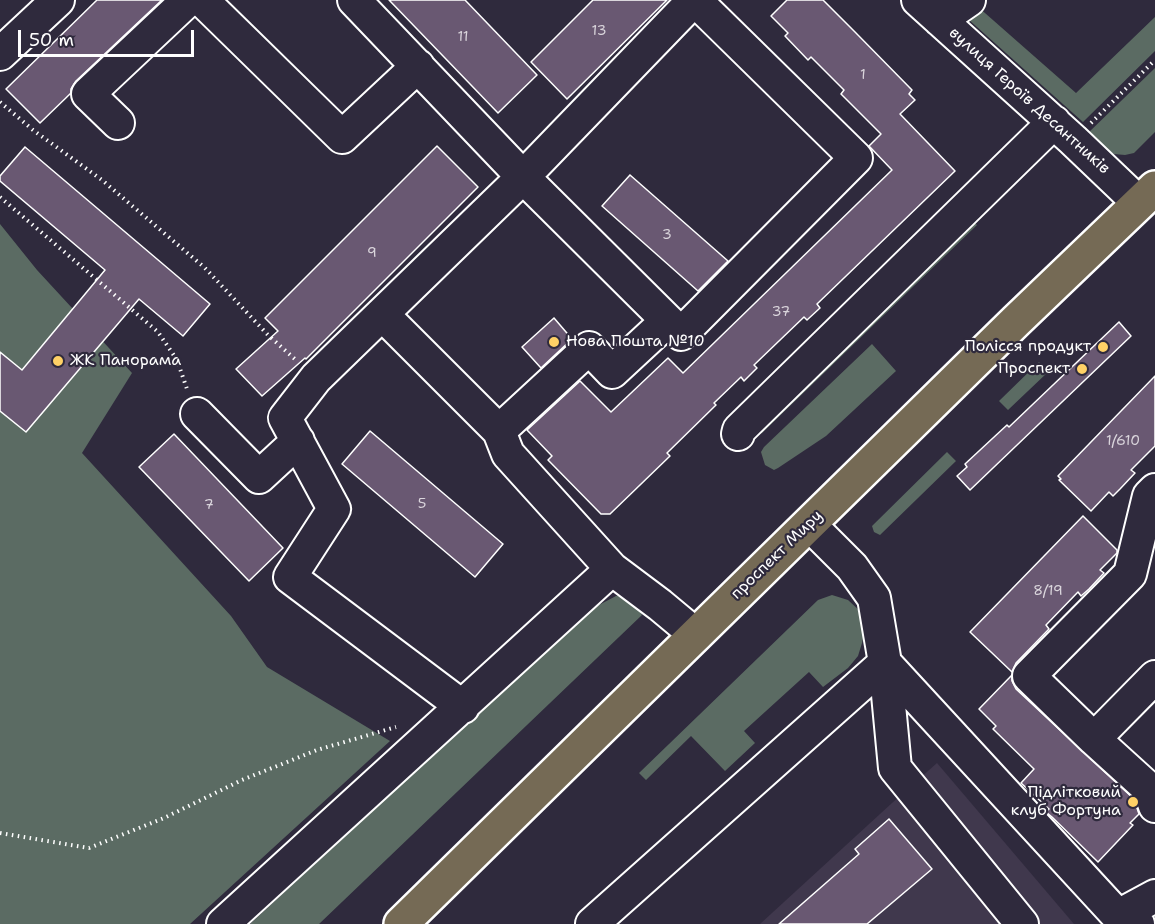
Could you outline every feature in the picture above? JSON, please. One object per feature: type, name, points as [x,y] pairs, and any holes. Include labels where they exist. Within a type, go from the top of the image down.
[{"type":"main road","name":"проспект Миру","points":[[401,924],[1147,195]]},
{"type":"street","points":[[0,54],[58,0]]},
{"type":"street","points":[[117,123],[88,94],[188,0]]},
{"type":"street","points":[[202,0],[342,137],[418,66]]},
{"type":"street","points":[[354,0],[523,177],[681,334],[856,158],[694,0],[523,177],[316,378],[285,418],[334,509],[291,577],[463,706]]},
{"type":"street","points":[[929,10],[969,0]]},
{"type":"street","name":"вулиця Героїв Десантників","points":[[929,10],[1054,122],[1147,195]]},
{"type":"street","points":[[738,435],[739,430],[1054,122]]},
{"type":"street","points":[[383,315],[499,431],[508,454],[624,574],[696,635]]},
{"type":"street","points":[[499,431],[589,348],[612,372],[667,321]]},
{"type":"street","points":[[197,414],[259,477],[298,441]]},
{"type":"street","points":[[1155,490],[1149,496],[1130,574],[1029,676],[1149,789],[1155,806]]},
{"type":"street","points":[[809,524],[852,567],[874,598],[885,663],[895,768],[1022,924]]},
{"type":"street","points":[[223,924],[463,706],[624,574]]},
{"type":"street","points":[[885,663],[1128,920],[1155,896]]},
{"type":"street","points":[[592,924],[885,663]]},
{"type":"street","points":[[1094,739],[1155,677]]},
{"type":"path","points":[[1090,124],[1155,60]]},
{"type":"path","points":[[0,102],[33,130],[102,180],[205,268],[268,335],[316,378]]},
{"type":"path","points":[[0,197],[158,332],[177,360],[197,414]]},
{"type":"path","points":[[0,833],[88,848],[164,818],[242,780],[316,750],[398,727]]},
{"type":"shaded area","points":[[937,763],[1074,924],[760,924],[892,803]]},
{"type":"green space","points":[[977,6],[1076,93],[1155,17],[1155,51],[1083,122],[968,19]]},
{"type":"green space","points":[[1155,68],[1155,132],[1134,153],[1114,154],[1086,135]]},
{"type":"green space","points":[[967,215],[977,225],[762,433],[754,437]]},
{"type":"green space","points":[[0,224],[37,270],[132,373],[82,453],[231,616],[267,667],[390,741],[190,924],[0,924]]},
{"type":"green space","points":[[872,344],[896,371],[826,436],[774,470],[765,465],[761,452],[764,447]]},
{"type":"green space","points":[[1039,362],[1048,372],[1008,410],[999,401]]},
{"type":"green space","points":[[947,452],[956,461],[880,535],[874,532],[872,526]]},
{"type":"green space","points":[[832,595],[848,600],[861,612],[864,633],[862,643],[858,656],[848,668],[823,687],[809,672],[744,731],[755,743],[725,771],[691,736],[646,780],[639,773],[818,600]]},
{"type":"green space","points":[[616,596],[630,596],[642,615],[319,924],[250,924],[553,644],[597,606]]},
{"type":"building","points":[[97,0],[162,0],[76,81],[71,93],[40,123],[6,89]]},
{"type":"building","points":[[389,0],[465,0],[537,75],[498,113]]},
{"type":"building","points":[[593,0],[667,0],[567,99],[531,62]]},
{"type":"building","points":[[787,0],[823,0],[912,90],[909,94],[915,100],[900,114],[955,171],[817,304],[820,308],[807,320],[804,317],[754,365],[757,368],[744,381],[741,377],[714,403],[716,405],[667,453],[670,456],[610,514],[601,514],[548,460],[552,456],[527,430],[580,381],[611,412],[668,358],[683,373],[892,170],[869,146],[881,134],[841,94],[844,90],[811,57],[808,60],[785,36],[788,33],[771,16]]},
{"type":"building","points":[[437,146],[478,187],[306,359],[262,396],[236,369],[278,331],[265,318]]},
{"type":"building","points":[[25,147],[210,304],[183,336],[139,299],[26,432],[0,411],[0,352],[22,370],[105,270],[0,181],[0,176]]},
{"type":"building","points":[[630,175],[728,261],[698,291],[602,206]]},
{"type":"building","points":[[554,318],[572,339],[541,368],[522,347]]},
{"type":"building","points":[[1119,322],[1131,336],[970,490],[957,476],[967,467],[965,464],[1007,425],[1009,427]]},
{"type":"building","points":[[1155,376],[1155,446],[1131,470],[1135,473],[1120,489],[1113,496],[1109,492],[1091,511],[1059,480],[1061,479],[1058,476]]},
{"type":"building","points":[[370,431],[503,544],[475,577],[342,464]]},
{"type":"building","points":[[174,434],[283,548],[249,581],[139,467]]},
{"type":"building","points":[[1083,516],[1117,550],[1117,553],[1100,570],[1104,573],[1089,589],[1081,596],[1078,592],[1046,625],[1049,629],[1016,663],[1012,672],[970,632]]},
{"type":"building","points":[[1012,675],[1016,689],[1134,799],[1139,814],[1130,823],[1133,825],[1098,862],[1046,812],[1049,809],[1021,783],[1034,769],[993,729],[996,726],[979,709]]},
{"type":"building","points":[[889,819],[932,869],[867,924],[779,924],[859,854],[855,849]]},
{"type":"place","name":"Нова Пошта №10","points":[[554,342]]},
{"type":"place","name":"Полісся продукт","points":[[1103,347]]},
{"type":"place","name":"ЖК Панорама","points":[[58,361]]},
{"type":"place","name":"Проспект","points":[[1082,369]]},
{"type":"place","name":"Підлітковий клуб Фортуна","points":[[1133,802]]}]
